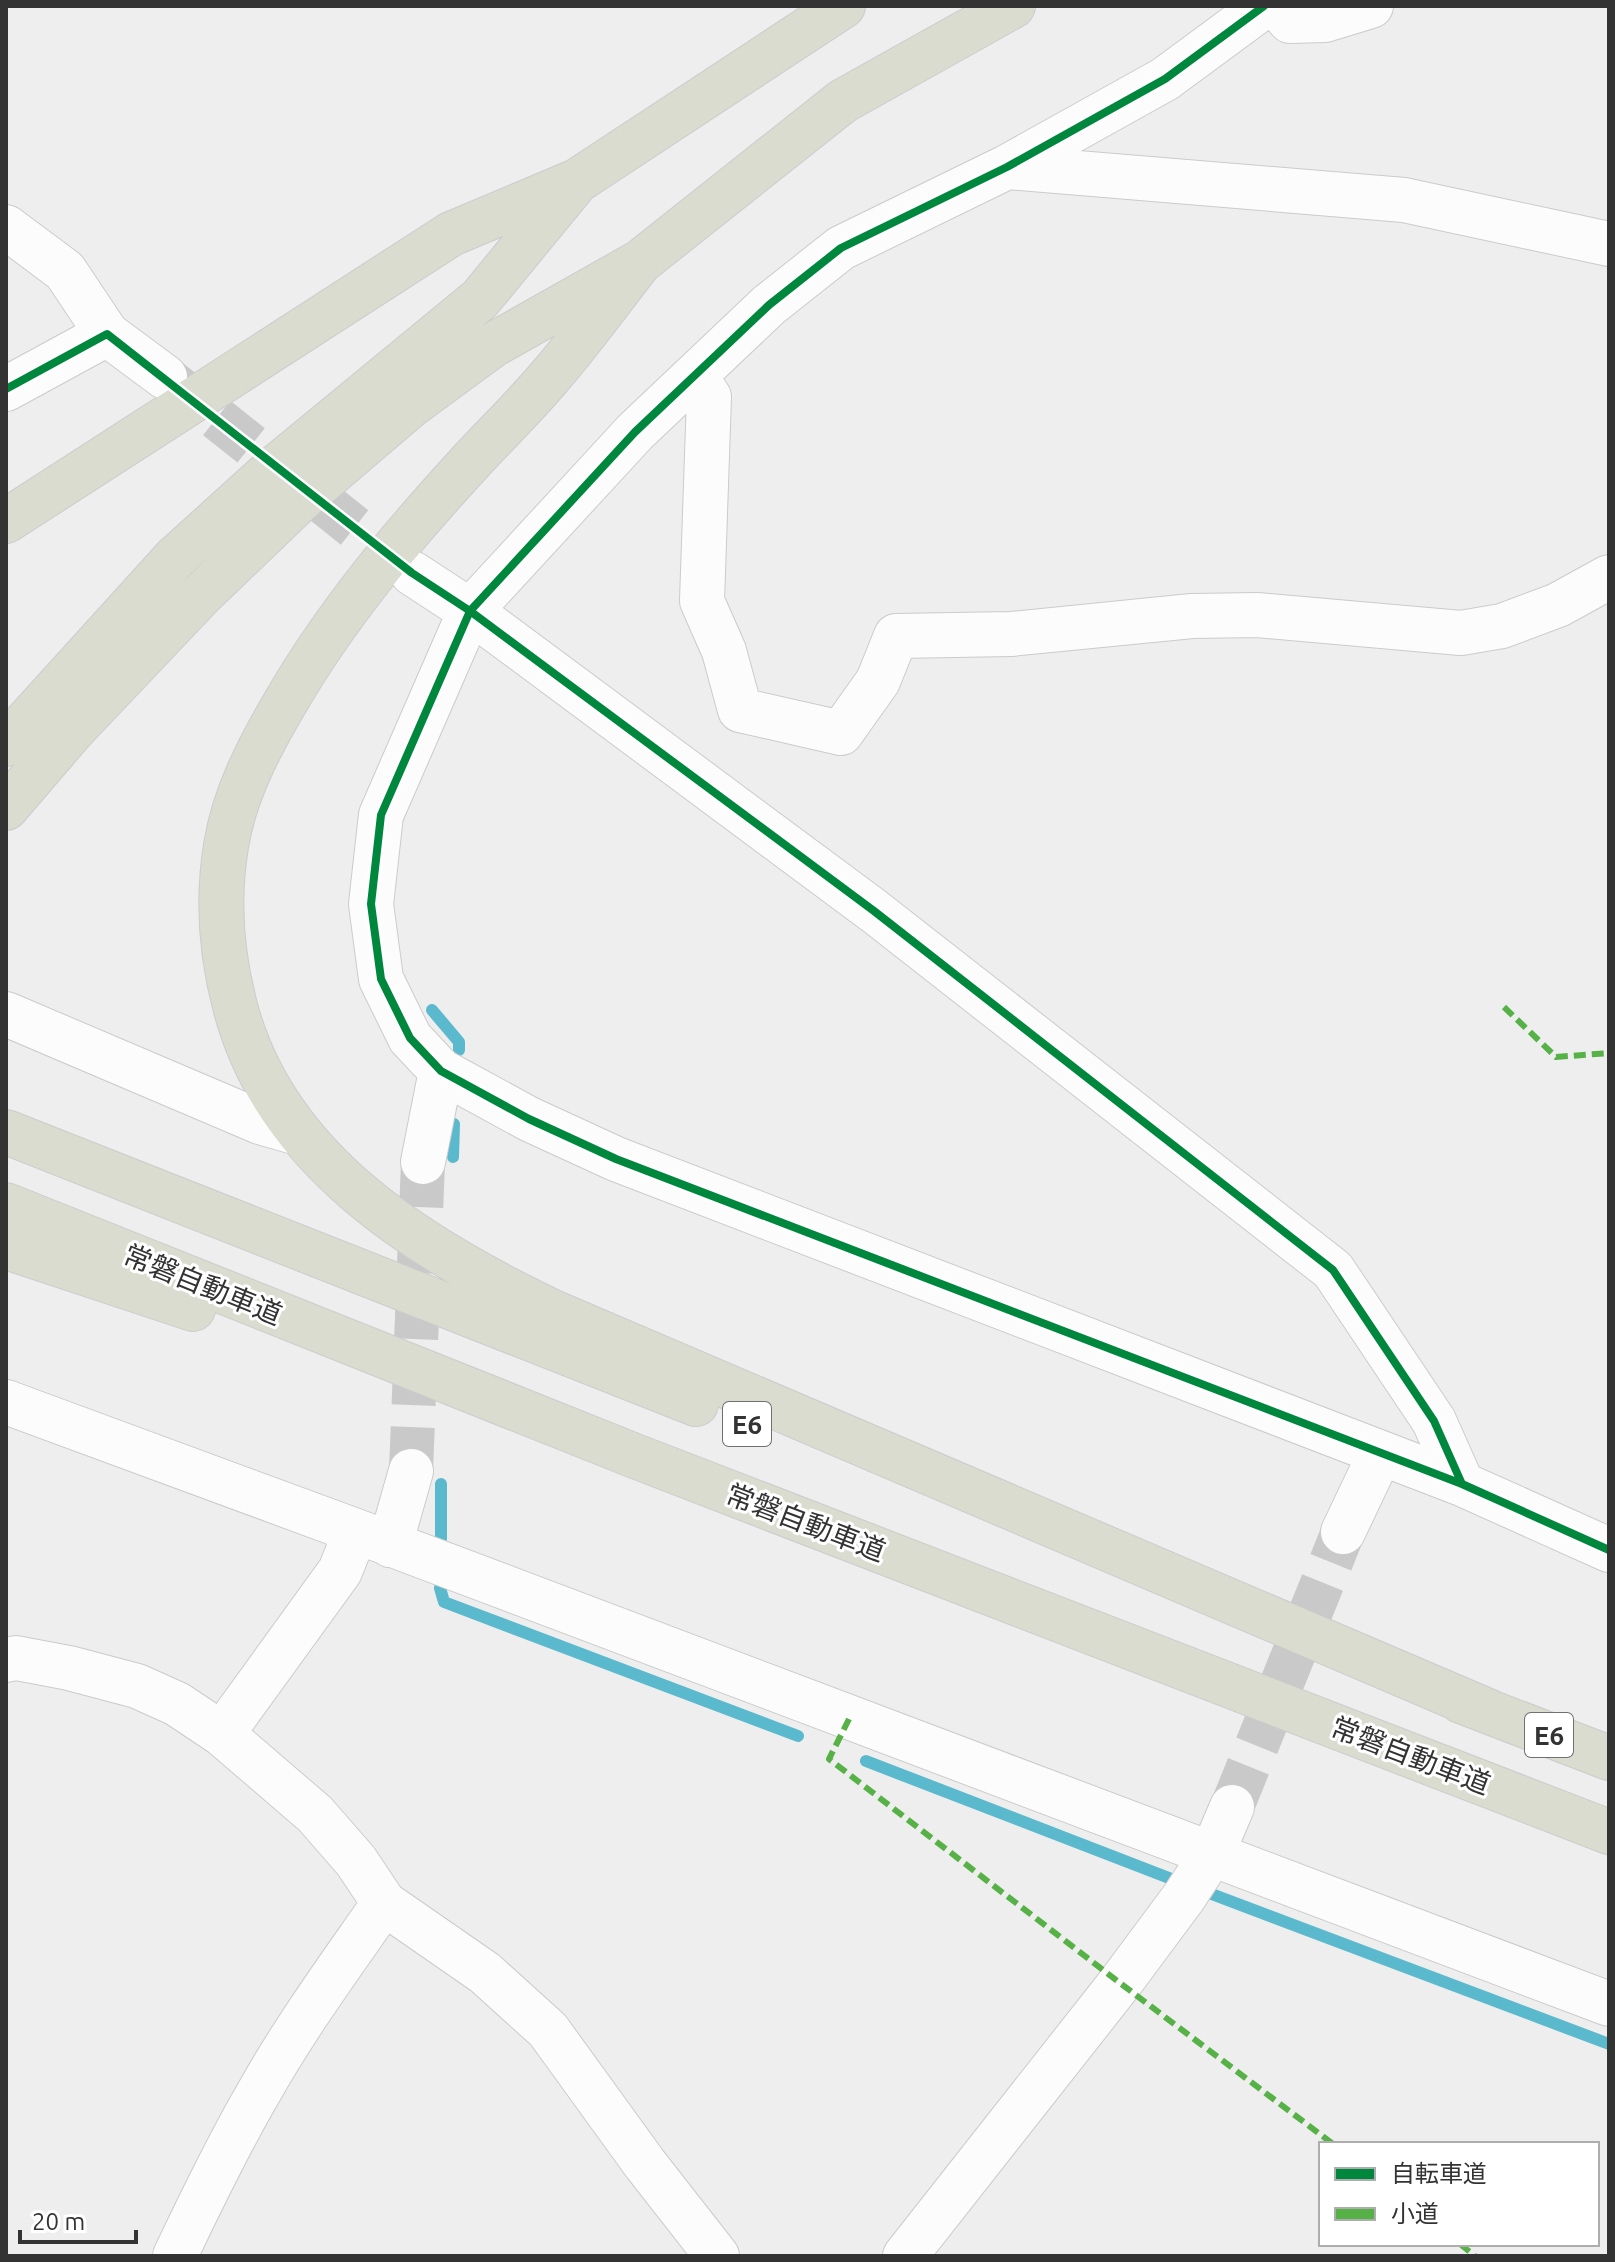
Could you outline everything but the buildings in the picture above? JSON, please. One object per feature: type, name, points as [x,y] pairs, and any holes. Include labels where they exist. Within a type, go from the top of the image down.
[{"type":"highway","points":[[6,521],[451,234],[577,181],[843,6]]},
{"type":"highway","points":[[6,808],[72,731],[201,595],[300,500],[410,406],[493,345],[640,262],[843,101],[1013,6]]},
{"type":"highway","points":[[6,744],[175,558],[271,471],[480,299],[577,181]]},
{"type":"highway","points":[[640,262],[552,375],[401,539],[339,618],[263,740],[241,791],[226,843],[220,898],[223,951],[240,1028],[272,1095],[298,1133],[345,1180],[397,1223],[452,1261],[501,1287],[555,1313],[1490,1712]]},
{"type":"highway","name":"E6","points":[[6,1132],[537,1342],[1609,1758]]},
{"type":"highway","name":"常磐自動車道","points":[[6,1205],[635,1456],[1609,1832]]},
{"type":"highway","points":[[6,1247],[635,1456]]},
{"type":"street","points":[[1264,6],[1165,79],[1007,167],[841,248],[769,305],[635,432],[470,611],[381,815],[371,904],[381,979],[410,1038],[441,1071],[529,1119],[616,1159],[1462,1484],[1609,1550]]},
{"type":"street","points":[[1277,6],[1290,21],[1325,20],[1371,6]]},
{"type":"street","points":[[1007,167],[1404,200],[1609,244]]},
{"type":"street","points":[[6,227],[65,271],[107,334],[165,377]]},
{"type":"street","points":[[6,389],[107,334]]},
{"type":"street","points":[[695,376],[709,397],[702,601],[724,651],[740,710],[841,733],[878,681],[896,636],[1011,634],[1192,616],[1257,615],[1461,633],[1502,626],[1558,605],[1609,577]]},
{"type":"street","points":[[412,573],[470,611],[874,911],[1333,1270],[1434,1421],[1462,1484]]},
{"type":"street","points":[[6,1014],[260,1122],[298,1133]]},
{"type":"street","points":[[423,1162],[441,1071]]},
{"type":"street","points":[[6,1402],[1609,2004]]},
{"type":"street","points":[[1343,1532],[1380,1454]]},
{"type":"street","points":[[222,1734],[340,1571],[373,1538],[411,1471]]},
{"type":"street","points":[[6,1660],[16,1658],[69,1668],[137,1686],[177,1704],[222,1734],[315,1814],[356,1861],[384,1903],[485,1973],[548,2030],[645,2164],[717,2256]]},
{"type":"street","points":[[905,2256],[1184,1897],[1212,1854],[1232,1807]]},
{"type":"street","points":[[175,2256],[259,2091],[384,1903]]},
{"type":"waterway","points":[[432,1010],[459,1042],[459,1050]]},
{"type":"waterway","points":[[453,1157],[454,1124]]},
{"type":"waterway","points":[[441,1484],[441,1539]]},
{"type":"waterway","points":[[440,1588],[444,1602],[798,1736]]},
{"type":"waterway","points":[[866,1761],[1182,1883]]},
{"type":"waterway","points":[[1201,1890],[1609,2044]]},
{"type":"tunnel","points":[[165,377],[412,573]]},
{"type":"tunnel","points":[[411,1471],[423,1162]]},
{"type":"tunnel","points":[[1232,1807],[1343,1532]]},
{"type":"marked path","points":[[1504,1007],[1556,1057],[1609,1053]]},
{"type":"marked path","points":[[849,1719],[829,1759],[1330,2142]]},
{"type":"marked path","points":[[1462,2246],[1475,2256]]},
{"type":"cycle path","points":[[1264,6],[1165,79],[1007,167],[841,248],[769,305],[635,432],[470,611],[874,911],[1333,1270],[1434,1421],[1462,1484]]},
{"type":"cycle path","points":[[6,389],[107,334],[412,573],[470,611],[381,815],[371,904],[381,979],[410,1038],[441,1071],[529,1119],[616,1159],[1462,1484],[1609,1550]]}]
